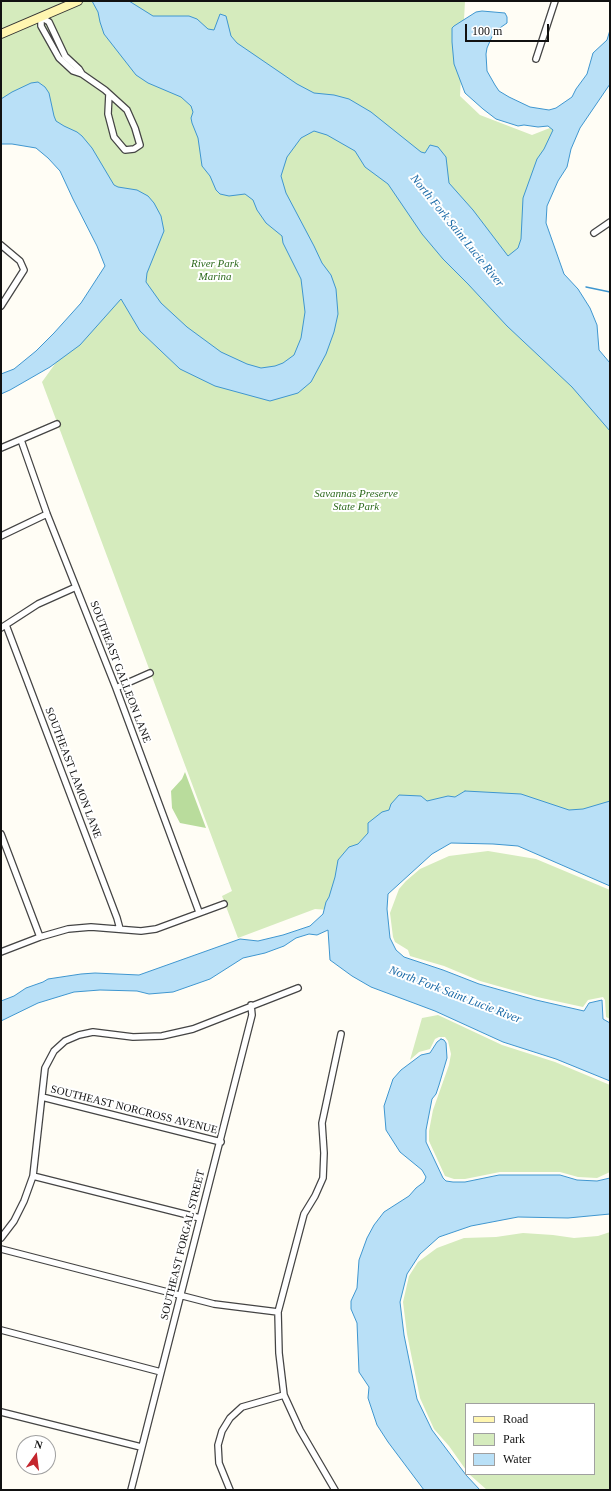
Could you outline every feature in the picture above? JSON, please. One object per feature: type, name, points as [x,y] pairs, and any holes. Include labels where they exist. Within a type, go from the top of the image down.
[{"type":"main road","points":[[1,34],[78,1]]},
{"type":"street","points":[[536,59],[555,1]]},
{"type":"street","points":[[41,17],[49,22],[65,56],[79,69],[82,74]]},
{"type":"street","points":[[41,17],[41,26],[59,58],[73,71],[82,74],[105,90],[127,110],[140,145],[134,149],[125,150],[114,137],[108,114],[108,94]]},
{"type":"street","points":[[51,44],[58,40]]},
{"type":"street","points":[[594,232],[610,222]]},
{"type":"street","points":[[1,245],[20,261],[24,270],[1,306]]},
{"type":"street","points":[[1,448],[56,424]]},
{"type":"street","name":"SOUTHEAST GALLEON LANE","points":[[21,440],[47,514],[116,688],[199,912]]},
{"type":"street","points":[[1,536],[47,514]]},
{"type":"street","points":[[4,626],[38,604],[76,587]]},
{"type":"street","name":"SOUTHEAST LAMON LANE","points":[[4,626],[120,929]]},
{"type":"street","points":[[116,688],[150,673]]},
{"type":"street","points":[[1,834],[40,937]]},
{"type":"street","points":[[1,952],[40,937],[68,929],[91,927],[141,931],[156,929],[224,904]]},
{"type":"street","points":[[1,1238],[14,1221],[24,1201],[33,1176],[45,1068],[54,1051],[66,1041],[79,1035],[94,1032],[134,1037],[162,1036],[193,1029],[251,1005],[298,988]]},
{"type":"street","name":"SOUTHEAST FORGAL STREET","points":[[131,1490],[252,1015],[251,1005]]},
{"type":"street","points":[[335,1490],[300,1430],[284,1395],[279,1353],[278,1312],[304,1214],[315,1196],[323,1178],[324,1153],[322,1123],[341,1034]]},
{"type":"street","name":"SOUTHEAST NORCROSS AVENUE","points":[[42,1097],[220,1142]]},
{"type":"street","points":[[33,1176],[200,1218]]},
{"type":"street","points":[[1,1249],[214,1304],[278,1312]]},
{"type":"street","points":[[1,1330],[161,1372]]},
{"type":"street","points":[[230,1490],[219,1463],[218,1445],[222,1431],[230,1418],[242,1407],[284,1395]]},
{"type":"street","points":[[1,1412],[141,1447]]},
{"type":"green space","name":"Savannas Preserve State Park","points":[[1,1],[465,1],[460,96],[480,115],[532,135],[560,124],[535,199],[610,401],[610,859],[431,814],[343,911],[315,909],[238,938],[222,896],[232,891],[42,382],[130,259],[76,156],[1,127]]},
{"type":"green space","points":[[185,772],[206,828],[180,823],[172,808],[171,791],[182,779]]},
{"type":"green space","points":[[488,851],[536,859],[610,890],[610,1019],[606,1017],[605,1000],[603,997],[588,1000],[583,1007],[537,997],[480,981],[444,966],[410,956],[408,950],[395,942],[390,913],[399,889],[406,881],[420,869],[449,856]]},
{"type":"green space","points":[[438,1015],[502,1045],[555,1062],[610,1085],[610,1172],[597,1178],[578,1177],[560,1172],[500,1172],[465,1179],[454,1179],[445,1176],[429,1141],[429,1131],[433,1110],[449,1065],[451,1054],[448,1041],[445,1037],[435,1039],[430,1049],[419,1052],[410,1060],[422,1018]]},
{"type":"green space","points":[[610,1232],[610,1490],[487,1490],[470,1475],[595,1475],[595,1403],[465,1403],[465,1469],[449,1446],[434,1429],[420,1398],[407,1334],[403,1302],[409,1276],[418,1262],[437,1248],[464,1238],[496,1237],[523,1233],[574,1238],[598,1236]]},
{"type":"water","name":"North Fork Saint Lucie River","points":[[92,1],[129,1],[153,16],[189,16],[197,19],[208,29],[214,30],[220,14],[226,16],[231,36],[237,43],[297,84],[314,93],[334,95],[349,99],[371,112],[421,152],[425,153],[430,145],[438,147],[446,157],[449,183],[473,210],[508,256],[518,248],[521,239],[523,198],[537,159],[544,149],[553,130],[548,126],[518,126],[496,119],[465,93],[454,64],[452,28],[476,12],[482,11],[505,13],[507,23],[494,32],[487,48],[487,71],[499,91],[530,107],[549,110],[556,108],[572,97],[587,74],[593,53],[607,40],[610,30],[610,84],[580,128],[571,149],[567,167],[558,181],[547,206],[546,223],[564,274],[578,289],[590,308],[597,325],[599,350],[610,363],[610,431],[572,387],[507,326],[443,259],[422,234],[388,184],[365,167],[355,151],[327,135],[314,131],[301,138],[287,157],[281,176],[286,193],[322,263],[331,275],[336,289],[338,314],[334,332],[326,354],[311,382],[298,393],[270,401],[215,386],[180,369],[140,331],[121,299],[80,345],[50,367],[1,394],[1,374],[14,369],[36,351],[54,333],[81,303],[105,266],[97,246],[60,171],[36,148],[12,144],[1,144],[1,99],[31,83],[38,82],[45,87],[49,93],[56,121],[82,136],[92,148],[114,185],[137,190],[148,196],[154,203],[161,216],[164,231],[147,273],[146,282],[161,303],[187,327],[221,352],[247,364],[261,368],[283,363],[294,355],[301,338],[305,312],[301,279],[283,243],[282,236],[266,223],[257,210],[253,200],[245,194],[229,196],[220,194],[216,190],[210,176],[202,166],[198,138],[191,118],[193,112],[191,106],[181,97],[148,83],[136,75],[104,34],[98,12]]},
{"type":"water","name":"North Fork Saint Lucie River","points":[[465,791],[521,794],[569,810],[583,809],[610,801],[610,886],[518,846],[451,843],[432,854],[388,894],[387,909],[390,938],[396,950],[404,957],[479,984],[536,1000],[584,1011],[589,1003],[602,1000],[603,1019],[610,1023],[610,1081],[556,1059],[503,1042],[435,1011],[371,987],[352,976],[330,960],[328,930],[317,935],[309,934],[296,938],[284,946],[265,953],[243,958],[210,979],[173,992],[149,994],[137,991],[100,990],[74,992],[38,1003],[1,1021],[1,1001],[48,979],[95,973],[139,975],[240,939],[258,941],[310,926],[323,914],[335,877],[338,860],[349,847],[358,844],[368,833],[368,823],[382,812],[389,810],[391,804],[399,795],[421,796],[427,801],[448,796],[455,797]]},
{"type":"water","points":[[441,1039],[446,1043],[447,1058],[436,1094],[432,1099],[426,1130],[426,1142],[443,1178],[446,1181],[465,1182],[499,1175],[560,1175],[577,1180],[597,1181],[610,1178],[610,1214],[568,1218],[518,1217],[471,1226],[439,1237],[420,1254],[407,1274],[400,1302],[404,1335],[417,1399],[432,1430],[465,1475],[480,1490],[424,1490],[388,1442],[377,1425],[368,1398],[369,1387],[359,1372],[357,1323],[351,1309],[351,1301],[357,1288],[359,1260],[367,1238],[374,1225],[384,1212],[409,1196],[424,1182],[426,1177],[422,1170],[400,1152],[386,1130],[384,1106],[393,1079],[401,1070],[421,1055],[430,1053],[437,1042]]},
{"type":"waterway","points":[[586,287],[610,292]]},
{"type":"park label","name":"River Park Marina","points":[[215,270]]}]
